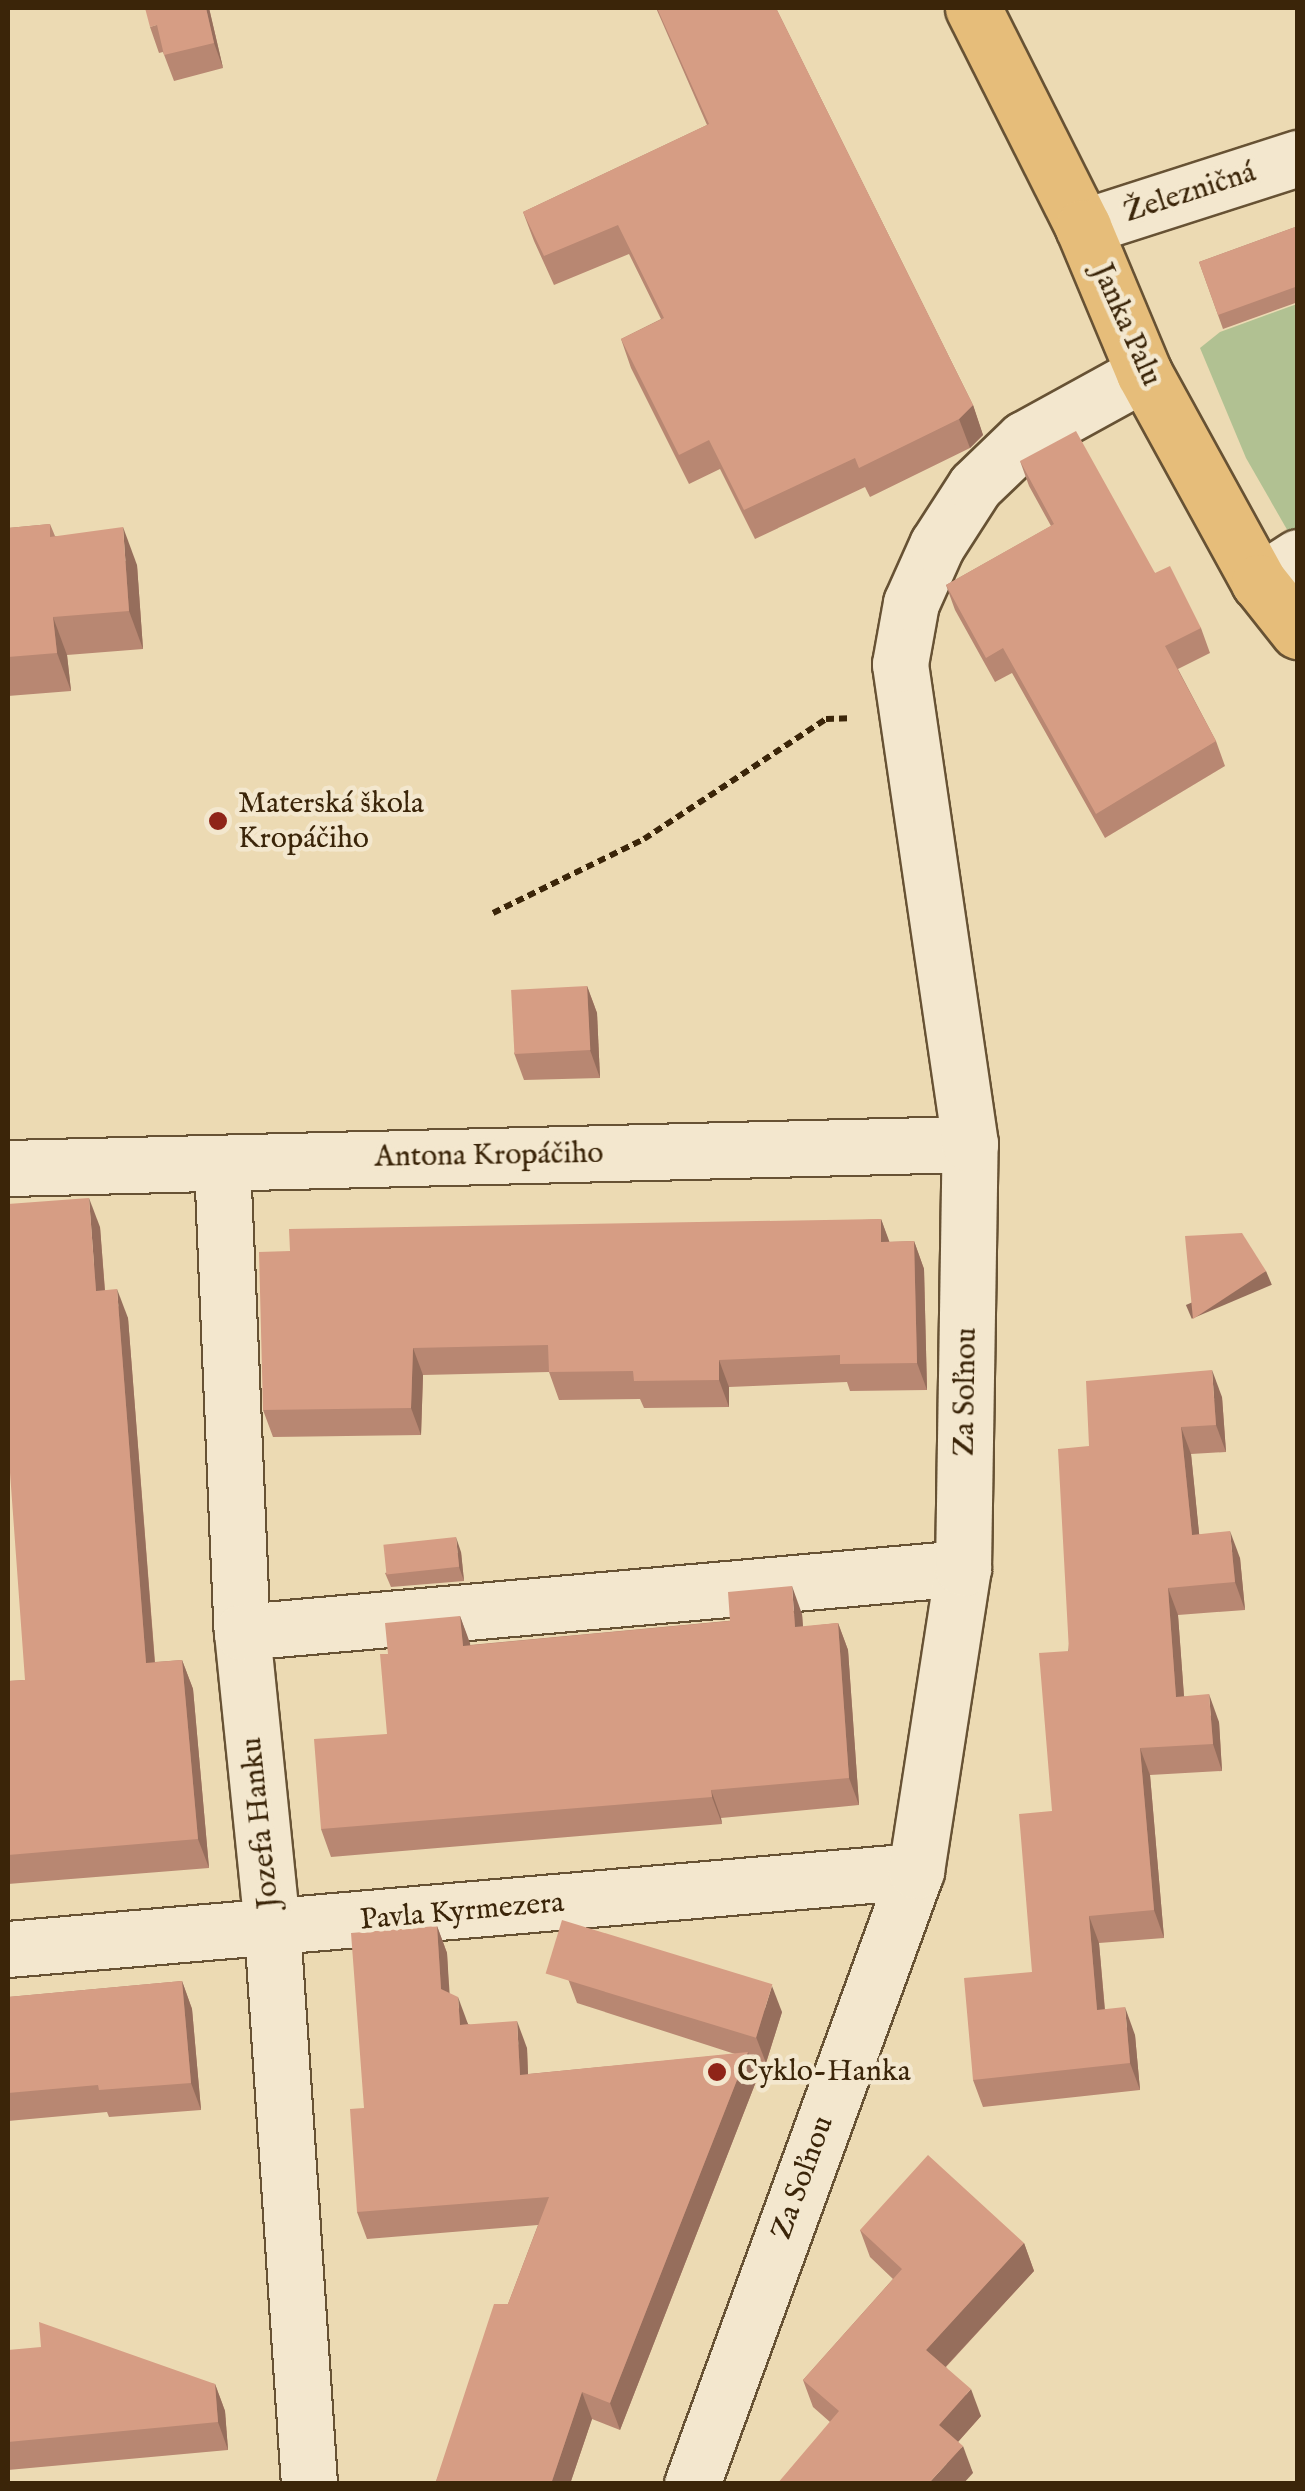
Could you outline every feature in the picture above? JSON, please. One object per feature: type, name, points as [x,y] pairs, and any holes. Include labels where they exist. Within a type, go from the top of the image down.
[{"type":"main road","name":"Janka Palu","points":[[973,8],[1083,227],[1144,372],[1278,570],[1298,632]]},
{"type":"street","name":"Železničná","points":[[1083,227],[1298,158]]},
{"type":"street","name":"Za Soľnou","points":[[692,2484],[916,1872],[963,1568],[970,1144],[900,664],[911,603],[937,545],[975,486],[1024,439],[1144,372]]},
{"type":"street","name":"Antona Kropáčiho","points":[[8,1168],[970,1144]]},
{"type":"street","name":"Jozefa Hanku","points":[[222,1163],[242,1632],[272,1928],[308,2484]]},
{"type":"street","points":[[242,1632],[963,1568]]},
{"type":"street","name":"Pavla Kyrmezera","points":[[8,1949],[916,1872]]},
{"type":"path","points":[[493,913],[644,839],[826,719],[867,717]]},
{"type":"green space","points":[[1297,304],[1297,547],[1246,458],[1200,348],[1220,332]]},
{"type":"building","points":[[145,8],[206,8],[214,43],[164,55],[157,25],[150,27]]},
{"type":"building","points":[[657,8],[776,8],[973,405],[959,419],[859,468],[855,458],[744,510],[709,440],[679,455],[621,339],[664,318],[618,225],[544,256],[523,212],[709,124]]},
{"type":"building","points":[[1298,226],[1298,286],[1218,315],[1199,262]]},
{"type":"building","points":[[1076,431],[1155,573],[1170,566],[1201,628],[1165,646],[1216,741],[1096,814],[1003,648],[986,658],[946,585],[1054,524],[1020,461]]},
{"type":"building","points":[[50,524],[50,537],[123,527],[129,611],[53,617],[57,653],[8,657],[8,528]]},
{"type":"building","points":[[587,986],[590,1050],[514,1054],[511,990]]},
{"type":"building","points":[[89,1198],[96,1291],[117,1289],[146,1663],[182,1660],[198,1839],[8,1855],[8,1681],[25,1680],[8,1445],[8,1204]]},
{"type":"building","points":[[881,1219],[881,1242],[914,1241],[917,1363],[840,1364],[840,1355],[719,1360],[719,1380],[634,1381],[633,1371],[549,1372],[548,1345],[413,1348],[411,1408],[263,1410],[259,1252],[290,1251],[289,1229]]},
{"type":"building","points":[[1242,1233],[1266,1271],[1193,1319],[1185,1236]]},
{"type":"building","points":[[1212,1370],[1216,1425],[1181,1427],[1192,1535],[1230,1531],[1235,1582],[1168,1588],[1176,1697],[1209,1694],[1213,1744],[1140,1748],[1154,1910],[1089,1916],[1097,2010],[1125,2007],[1130,2063],[973,2080],[964,1978],[1032,1972],[1019,1814],[1052,1811],[1039,1653],[1069,1651],[1058,1449],[1089,1446],[1086,1381]]},
{"type":"building","points":[[456,1537],[459,1567],[387,1574],[383,1545]]},
{"type":"building","points":[[792,1586],[795,1627],[838,1623],[849,1778],[711,1790],[712,1797],[321,1829],[314,1739],[387,1734],[380,1654],[388,1654],[385,1623],[460,1616],[463,1646],[730,1621],[728,1592]]},
{"type":"building","points":[[562,1920],[772,1984],[756,2038],[546,1974]]},
{"type":"building","points":[[437,1926],[441,1989],[458,1997],[460,2025],[517,2021],[520,2075],[748,2052],[610,2403],[582,2392],[551,2484],[435,2484],[494,2304],[508,2304],[549,2197],[357,2212],[350,2109],[364,2108],[351,1933]]},
{"type":"building","points":[[182,1981],[191,2083],[99,2090],[98,2085],[8,2093],[8,1997]]},
{"type":"building","points":[[928,2155],[1024,2243],[926,2350],[971,2389],[939,2425],[963,2446],[928,2484],[777,2484],[839,2411],[803,2380],[902,2269],[860,2230]]},
{"type":"building","points":[[39,2322],[215,2384],[218,2422],[8,2442],[8,2350],[41,2347]]},
{"type":"place","name":"Materská škola Kropáčiho","points":[[218,821]]},
{"type":"place","name":"Cyklo-Hanka","points":[[717,2072]]}]
